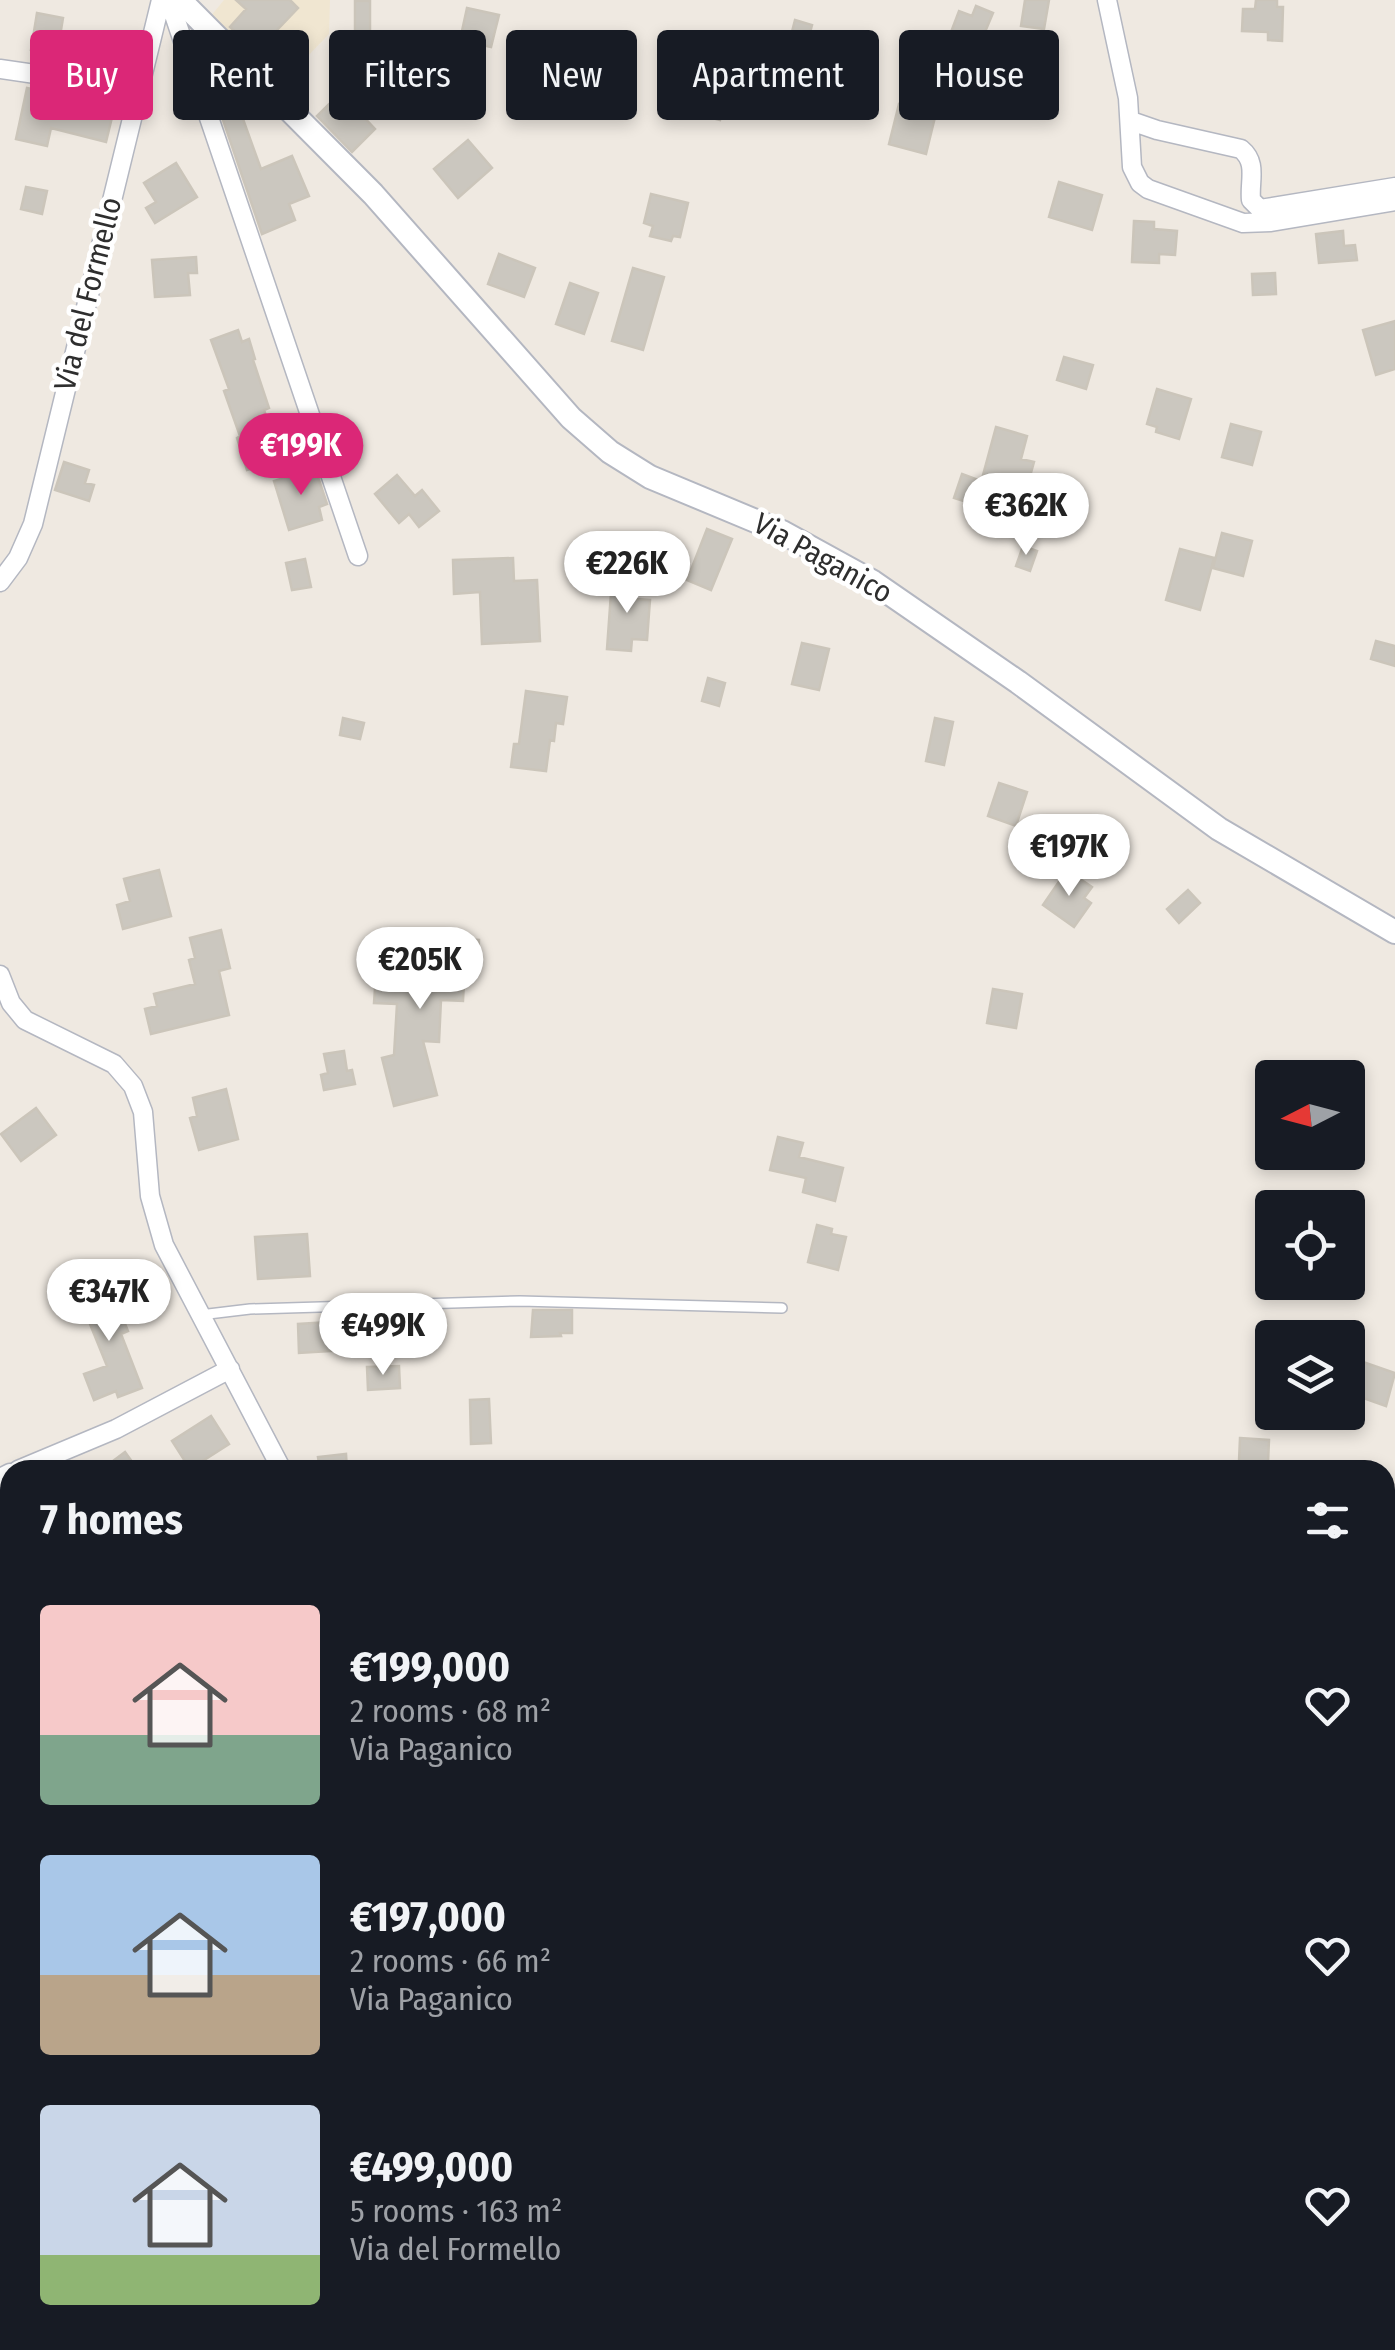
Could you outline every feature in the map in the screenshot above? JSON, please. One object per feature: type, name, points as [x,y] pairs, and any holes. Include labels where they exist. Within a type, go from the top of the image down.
[{"type":"street","name":"Via del Formello","points":[[153,31],[161,0]]},
{"type":"street","points":[[170,0],[358,556]]},
{"type":"street","name":"Via Paganico","points":[[180,0],[323,142],[571,418],[600,444],[650,476],[762,523],[873,582],[1018,682],[1219,830],[1395,932]]},
{"type":"street","points":[[1107,0],[1131,121],[1131,162],[1140,182],[1152,192],[1228,220],[1264,223],[1395,201]]},
{"type":"street","points":[[0,69],[30,74]]},
{"type":"street","name":"Via del Formello","points":[[0,582],[18,558],[33,524],[131,120]]},
{"type":"street","points":[[1131,121],[1242,150],[1252,168],[1250,200],[1260,209],[1395,187]]},
{"type":"street","points":[[0,974],[11,1004],[25,1020],[103,1057],[130,1080],[143,1112],[148,1180],[156,1223],[170,1260],[277,1460]]},
{"type":"street","points":[[41,1460],[140,1418],[230,1368]]},
{"type":"lane","points":[[200,1315],[250,1309],[520,1300],[782,1308]]},
{"type":"shaded area","points":[[224,0],[330,0],[329,34],[309,55],[309,30],[223,30],[210,17]]},
{"type":"building","points":[[236,0],[290,0],[298,8],[277,30],[233,30],[230,27],[246,9]]},
{"type":"building","points":[[1025,0],[1049,0],[1044,29],[1021,26]]},
{"type":"building","points":[[1256,0],[1277,0],[1277,7],[1283,7],[1282,41],[1268,40],[1268,32],[1242,31],[1243,9],[1255,9]]},
{"type":"building","points":[[355,1],[370,1],[370,30],[355,30]]},
{"type":"building","points":[[976,6],[993,13],[986,30],[952,30],[959,11],[972,16]]},
{"type":"building","points":[[467,8],[499,15],[491,47],[486,46],[486,30],[462,30]]},
{"type":"building","points":[[37,13],[63,18],[61,30],[34,30]]},
{"type":"building","points":[[795,20],[812,25],[811,30],[792,30]]},
{"type":"building","points":[[27,88],[30,120],[111,120],[106,142],[51,128],[47,146],[16,139]]},
{"type":"building","points":[[329,104],[329,120],[366,120],[375,129],[352,152],[317,116]]},
{"type":"building","points":[[899,104],[899,120],[934,120],[926,154],[889,144]]},
{"type":"building","points":[[223,120],[243,120],[261,169],[292,156],[309,196],[289,204],[295,220],[262,234]]},
{"type":"building","points":[[468,140],[492,168],[458,198],[434,169]]},
{"type":"building","points":[[176,163],[197,197],[155,223],[146,208],[156,202],[144,183]]},
{"type":"building","points":[[1059,182],[1102,195],[1092,230],[1049,217]]},
{"type":"building","points":[[26,187],[47,191],[42,214],[21,209]]},
{"type":"building","points":[[651,194],[688,203],[680,237],[673,236],[671,241],[650,236],[653,226],[644,223]]},
{"type":"building","points":[[1134,221],[1154,222],[1154,229],[1177,231],[1175,255],[1159,254],[1159,263],[1132,262]]},
{"type":"building","points":[[1343,231],[1344,246],[1355,245],[1357,260],[1319,263],[1316,234]]},
{"type":"building","points":[[499,254],[535,268],[524,297],[488,284]]},
{"type":"building","points":[[196,257],[197,273],[188,273],[190,295],[155,297],[152,260]]},
{"type":"building","points":[[633,268],[664,277],[643,350],[612,341]]},
{"type":"building","points":[[1275,273],[1276,294],[1253,295],[1252,274]]},
{"type":"building","points":[[570,283],[598,293],[584,334],[556,324]]},
{"type":"building","points":[[1395,321],[1395,369],[1376,375],[1363,330]]},
{"type":"building","points":[[238,330],[242,342],[249,339],[269,408],[264,410],[281,460],[247,470],[224,391],[229,389],[211,340]]},
{"type":"building","points":[[1064,357],[1093,365],[1086,389],[1057,380]]},
{"type":"building","points":[[1157,389],[1191,399],[1179,439],[1156,432],[1157,427],[1147,424]]},
{"type":"building","points":[[1231,424],[1261,432],[1252,465],[1222,457]]},
{"type":"building","points":[[996,427],[1027,436],[1021,459],[1034,462],[1027,487],[983,475]]},
{"type":"building","points":[[64,462],[89,470],[85,483],[94,485],[89,501],[55,490]]},
{"type":"building","points":[[315,468],[327,504],[319,507],[322,520],[289,530],[274,481]]},
{"type":"building","points":[[962,474],[981,481],[973,504],[954,498]]},
{"type":"building","points":[[397,475],[415,496],[422,490],[439,511],[419,527],[409,514],[399,523],[375,494]]},
{"type":"building","points":[[707,529],[732,539],[711,590],[687,580]]},
{"type":"building","points":[[1222,533],[1252,541],[1243,576],[1213,568]]},
{"type":"building","points":[[1023,546],[1037,551],[1030,571],[1016,566]]},
{"type":"building","points":[[1180,549],[1214,558],[1200,610],[1166,600]]},
{"type":"building","points":[[513,558],[514,581],[537,580],[540,641],[482,644],[480,592],[454,594],[453,560]]},
{"type":"building","points":[[305,559],[311,587],[292,590],[286,563]]},
{"type":"building","points":[[612,579],[636,581],[635,599],[650,600],[647,640],[632,639],[631,651],[607,649]]},
{"type":"building","points":[[1376,641],[1395,646],[1395,666],[1371,659]]},
{"type":"building","points":[[802,643],[829,649],[819,690],[792,684]]},
{"type":"building","points":[[708,678],[725,683],[719,706],[702,701]]},
{"type":"building","points":[[526,691],[567,697],[563,724],[556,723],[554,741],[550,740],[546,771],[511,767],[514,744],[519,744]]},
{"type":"building","points":[[343,718],[364,723],[360,739],[340,735]]},
{"type":"building","points":[[935,718],[953,722],[944,765],[926,761]]},
{"type":"building","points":[[999,783],[1027,792],[1016,826],[988,816]]},
{"type":"building","points":[[159,870],[171,916],[123,929],[117,905],[130,901],[124,879]]},
{"type":"building","points":[[1067,870],[1092,887],[1084,898],[1091,903],[1074,927],[1043,905]]},
{"type":"building","points":[[1188,890],[1200,903],[1179,923],[1167,909]]},
{"type":"building","points":[[221,930],[230,968],[219,971],[229,1015],[151,1034],[145,1009],[157,1006],[154,994],[195,984],[189,960],[195,958],[190,938]]},
{"type":"building","points":[[440,938],[479,940],[478,964],[465,963],[463,1001],[441,1000],[439,1042],[423,1041],[437,1095],[394,1106],[382,1058],[394,1055],[397,1004],[374,1003],[377,959],[439,963]]},
{"type":"building","points":[[993,989],[1022,994],[1016,1028],[987,1023]]},
{"type":"building","points":[[344,1051],[347,1071],[352,1070],[355,1084],[324,1090],[321,1075],[328,1073],[324,1054]]},
{"type":"building","points":[[226,1089],[238,1139],[199,1150],[190,1118],[197,1116],[193,1098]]},
{"type":"building","points":[[36,1108],[56,1135],[21,1161],[1,1134]]},
{"type":"building","points":[[778,1137],[803,1143],[799,1157],[843,1168],[835,1201],[803,1192],[806,1178],[770,1170]]},
{"type":"building","points":[[817,1225],[846,1237],[838,1270],[808,1262]]},
{"type":"building","points":[[307,1234],[310,1276],[258,1279],[255,1237]]},
{"type":"building","points":[[107,1280],[128,1331],[121,1334],[142,1388],[118,1397],[116,1391],[94,1400],[84,1374],[107,1366],[77,1292]]},
{"type":"building","points":[[533,1310],[572,1310],[572,1333],[531,1337]]},
{"type":"building","points":[[361,1320],[363,1349],[299,1353],[298,1324]]},
{"type":"building","points":[[1365,1363],[1395,1373],[1386,1406],[1365,1399]]},
{"type":"building","points":[[399,1366],[400,1388],[368,1390],[367,1367]]},
{"type":"building","points":[[489,1399],[491,1443],[471,1444],[470,1400]]},
{"type":"building","points":[[211,1416],[229,1444],[204,1460],[184,1460],[172,1441]]},
{"type":"building","points":[[1240,1438],[1269,1440],[1268,1460],[1239,1460]]},
{"type":"building","points":[[125,1452],[131,1460],[114,1460]]},
{"type":"building","points":[[346,1454],[346,1460],[318,1460],[318,1457]]}]
